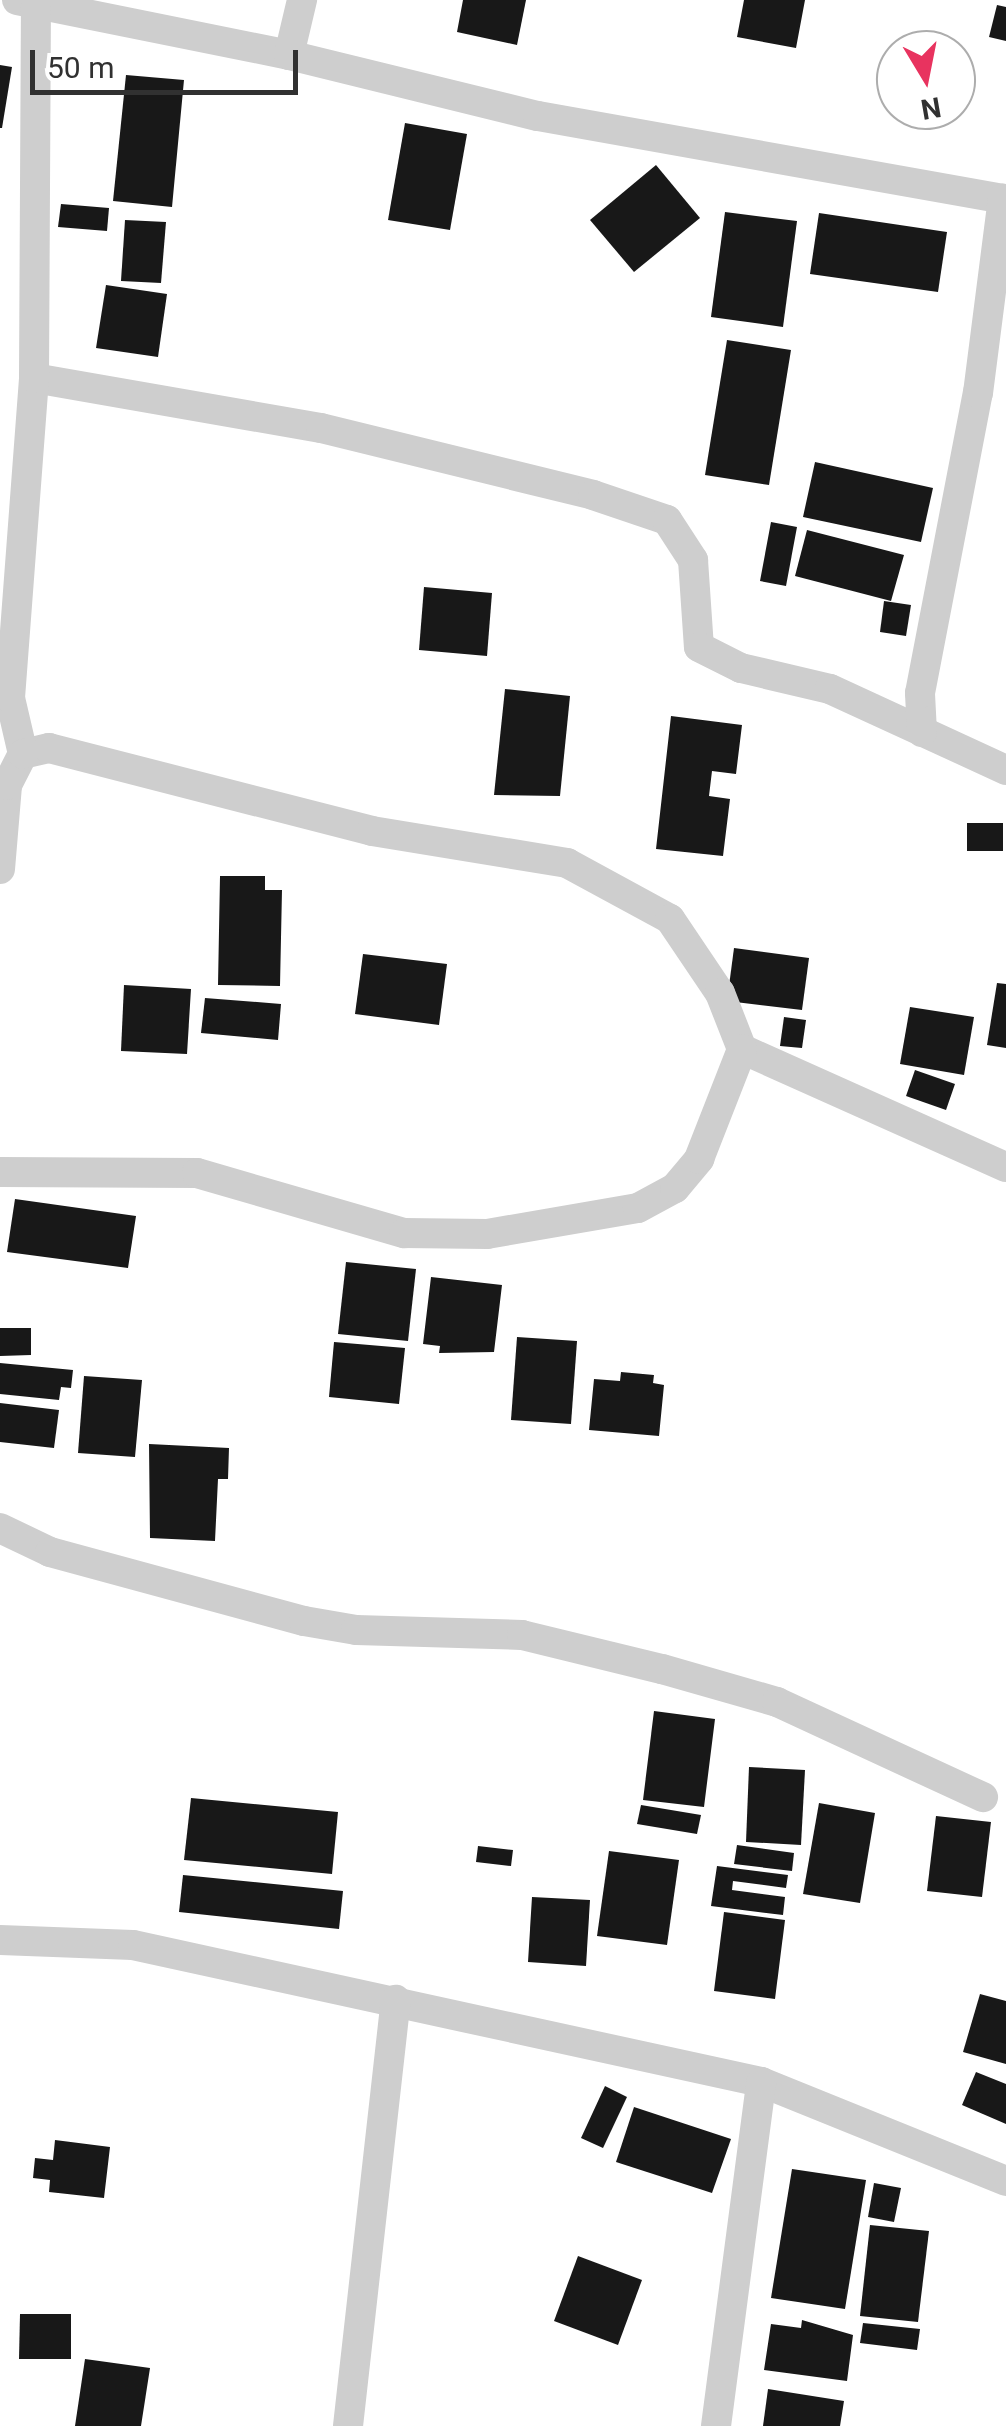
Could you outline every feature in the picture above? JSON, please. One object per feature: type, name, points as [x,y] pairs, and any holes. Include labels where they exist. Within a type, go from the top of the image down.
[{"type":"street","points":[[289,55],[302,0]]},
{"type":"street","points":[[0,870],[8,785],[23,754],[10,698],[34,378],[26,2],[289,55],[538,116],[1004,199],[978,393],[920,693],[922,732]]},
{"type":"street","points":[[34,378],[321,428],[593,495],[667,520],[694,560],[699,647],[742,668],[830,690],[1006,770]]},
{"type":"street","points":[[0,1172],[197,1172],[404,1233],[487,1234],[638,1208],[674,1188],[700,1158],[742,1049],[720,993],[670,919],[567,864],[447,848],[49,748],[23,754]]},
{"type":"street","points":[[742,1049],[1006,1166]]},
{"type":"street","points":[[0,1528],[50,1552],[304,1622],[356,1630],[522,1635],[662,1669],[777,1702],[983,1796]]},
{"type":"street","points":[[0,1940],[134,1945],[761,2082],[1006,2181]]},
{"type":"street","points":[[348,2426],[396,2000]]},
{"type":"street","points":[[716,2426],[761,2082]]},
{"type":"building","points":[[463,0],[526,0],[517,45],[457,32]]},
{"type":"building","points":[[744,0],[805,0],[796,48],[737,37]]},
{"type":"building","points":[[997,5],[1006,7],[1006,41],[989,37]]},
{"type":"building","points":[[0,65],[12,67],[2,128],[0,128]]},
{"type":"building","points":[[126,75],[184,80],[172,207],[113,201]]},
{"type":"building","points":[[405,123],[467,134],[450,230],[388,220]]},
{"type":"building","points":[[656,165],[700,218],[634,272],[590,220]]},
{"type":"building","points":[[61,204],[109,208],[107,231],[58,227]]},
{"type":"building","points":[[725,212],[797,221],[783,327],[711,317]]},
{"type":"building","points":[[819,213],[947,232],[938,292],[810,274]]},
{"type":"building","points":[[125,220],[166,222],[161,283],[121,281]]},
{"type":"building","points":[[106,285],[167,294],[158,357],[96,348]]},
{"type":"building","points":[[727,340],[791,350],[769,485],[705,475]]},
{"type":"building","points":[[815,462],[933,488],[921,542],[803,517]]},
{"type":"building","points":[[771,522],[797,527],[786,586],[760,581]]},
{"type":"building","points":[[807,530],[904,555],[891,601],[795,576]]},
{"type":"building","points":[[424,587],[492,593],[487,656],[419,650]]},
{"type":"building","points":[[884,601],[911,605],[906,636],[880,632]]},
{"type":"building","points":[[505,689],[570,696],[560,796],[494,795]]},
{"type":"building","points":[[671,716],[742,725],[736,774],[712,771],[709,796],[730,799],[723,856],[656,849]]},
{"type":"building","points":[[967,823],[1003,823],[1003,851],[967,851]]},
{"type":"building","points":[[220,876],[265,876],[265,890],[282,890],[280,986],[218,985]]},
{"type":"building","points":[[734,948],[809,958],[802,1010],[727,1001]]},
{"type":"building","points":[[363,954],[447,964],[439,1025],[355,1014]]},
{"type":"building","points":[[997,983],[1006,984],[1006,1048],[987,1045]]},
{"type":"building","points":[[124,985],[191,989],[187,1054],[121,1051]]},
{"type":"building","points":[[205,998],[281,1004],[278,1040],[201,1033]]},
{"type":"building","points":[[910,1007],[974,1017],[964,1075],[900,1064]]},
{"type":"building","points":[[784,1017],[806,1020],[802,1048],[780,1046]]},
{"type":"building","points":[[915,1070],[955,1084],[946,1110],[906,1096]]},
{"type":"building","points":[[15,1199],[136,1216],[128,1268],[7,1252]]},
{"type":"building","points":[[346,1262],[416,1269],[408,1341],[338,1334]]},
{"type":"building","points":[[431,1277],[502,1285],[494,1352],[439,1353],[440,1346],[423,1344]]},
{"type":"building","points":[[0,1328],[31,1328],[31,1355],[0,1356]]},
{"type":"building","points":[[517,1337],[577,1341],[571,1424],[511,1420]]},
{"type":"building","points":[[334,1342],[405,1348],[399,1404],[329,1397]]},
{"type":"building","points":[[0,1363],[73,1370],[71,1388],[61,1387],[59,1400],[0,1394]]},
{"type":"building","points":[[621,1372],[654,1375],[653,1383],[664,1385],[659,1436],[589,1430],[594,1379],[620,1381]]},
{"type":"building","points":[[84,1376],[142,1380],[135,1457],[78,1453]]},
{"type":"building","points":[[0,1403],[59,1410],[54,1448],[0,1442]]},
{"type":"building","points":[[149,1444],[229,1448],[228,1479],[218,1479],[215,1541],[150,1538]]},
{"type":"building","points":[[654,1711],[715,1719],[704,1807],[643,1800]]},
{"type":"building","points":[[749,1767],[805,1770],[801,1845],[746,1842]]},
{"type":"building","points":[[191,1798],[338,1812],[332,1874],[184,1860]]},
{"type":"building","points":[[819,1803],[875,1813],[860,1903],[803,1894]]},
{"type":"building","points":[[641,1805],[701,1815],[697,1834],[637,1824]]},
{"type":"building","points":[[936,1816],[991,1822],[982,1897],[927,1891]]},
{"type":"building","points":[[737,1845],[794,1853],[792,1871],[734,1864]]},
{"type":"building","points":[[478,1846],[513,1850],[511,1866],[476,1862]]},
{"type":"building","points":[[609,1851],[679,1860],[667,1945],[597,1936]]},
{"type":"building","points":[[717,1866],[788,1875],[786,1888],[733,1881],[732,1890],[785,1897],[783,1915],[711,1906]]},
{"type":"building","points":[[183,1875],[343,1891],[339,1929],[179,1912]]},
{"type":"building","points":[[532,1897],[590,1900],[586,1966],[528,1962]]},
{"type":"building","points":[[724,1912],[785,1920],[775,1999],[714,1991]]},
{"type":"building","points":[[980,1994],[1006,2001],[1006,2064],[963,2052]]},
{"type":"building","points":[[976,2072],[1006,2084],[1006,2124],[962,2105]]},
{"type":"building","points":[[605,2086],[627,2097],[603,2148],[581,2138]]},
{"type":"building","points":[[634,2107],[731,2139],[712,2193],[616,2162]]},
{"type":"building","points":[[55,2140],[110,2147],[104,2198],[49,2192],[50,2180],[33,2178],[35,2158],[53,2160]]},
{"type":"building","points":[[792,2169],[866,2180],[845,2309],[771,2298]]},
{"type":"building","points":[[874,2183],[901,2188],[894,2222],[868,2217]]},
{"type":"building","points":[[870,2225],[929,2231],[918,2322],[860,2316]]},
{"type":"building","points":[[578,2256],[642,2280],[618,2345],[554,2321]]},
{"type":"building","points":[[20,2314],[71,2314],[71,2359],[19,2359]]},
{"type":"building","points":[[802,2320],[853,2335],[847,2381],[764,2370],[771,2324],[801,2328]]},
{"type":"building","points":[[863,2323],[920,2329],[917,2350],[860,2343]]},
{"type":"building","points":[[85,2359],[150,2368],[141,2426],[75,2426]]},
{"type":"building","points":[[768,2389],[844,2401],[840,2426],[763,2426]]}]
